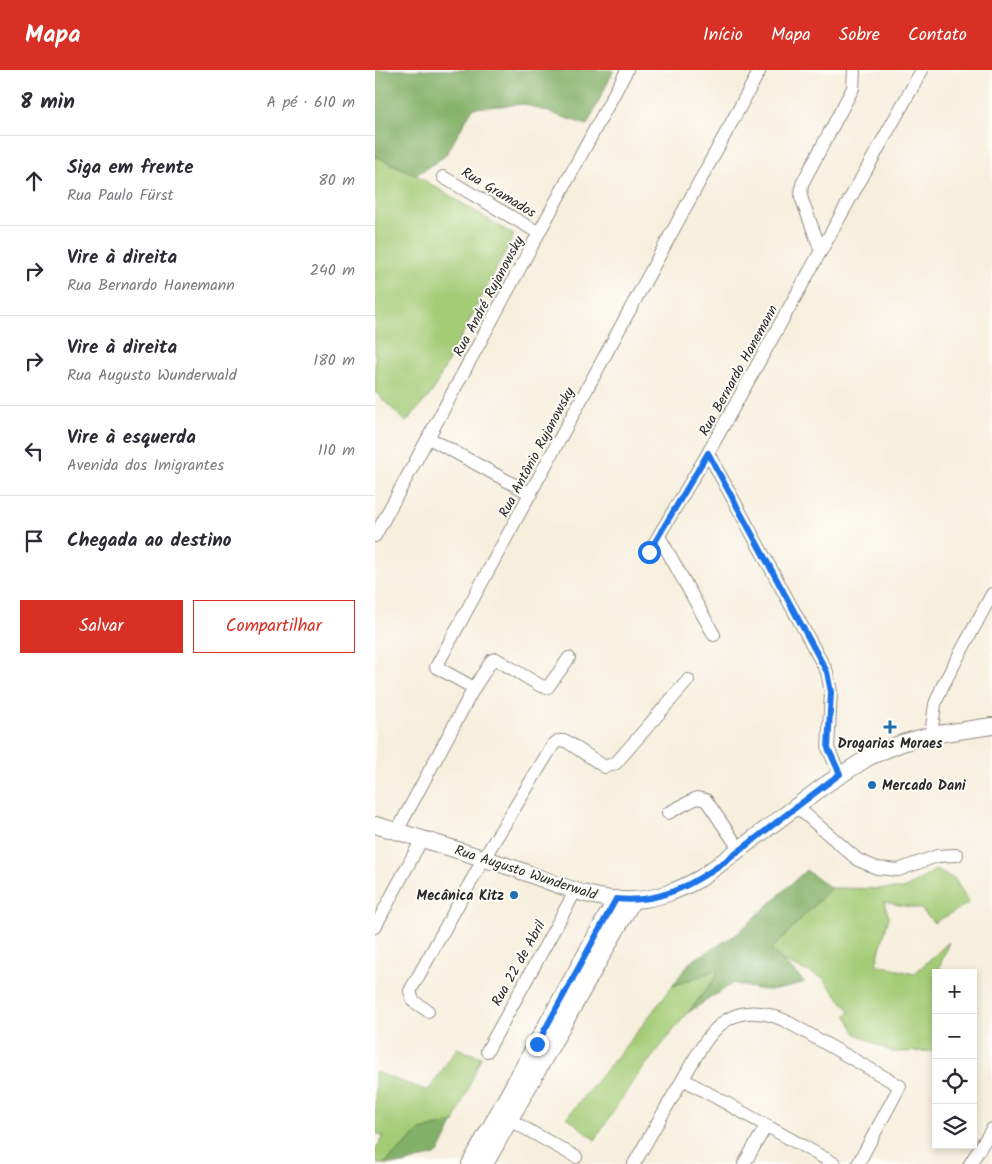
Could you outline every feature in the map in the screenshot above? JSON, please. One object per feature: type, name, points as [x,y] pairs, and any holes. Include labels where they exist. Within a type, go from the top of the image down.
[{"type":"main road","name":"Rua Augusto Wunderwald","points":[[375,825],[484,858],[576,890],[624,900],[659,896],[679,890],[701,878],[840,774],[882,751],[931,735],[992,726]]},
{"type":"main road","points":[[485,1164],[505,1116],[624,900]]},
{"type":"main road","points":[[470,1164],[505,1116]]},
{"type":"street","name":"Rua André Rujanowsky","points":[[375,536],[627,70]]},
{"type":"street","name":"Rua Antônio Rujanowsky","points":[[474,688],[436,667],[760,70]]},
{"type":"street","points":[[821,251],[801,197],[802,184],[853,88],[854,70]]},
{"type":"street","name":"Rua Bernardo Hanemann","points":[[840,774],[828,748],[831,692],[827,672],[708,453],[922,70]]},
{"type":"street","name":"Rua Gramados","points":[[443,177],[539,233]]},
{"type":"street","points":[[429,438],[531,494]]},
{"type":"street","points":[[649,552],[708,453]]},
{"type":"street","points":[[659,536],[714,635]]},
{"type":"street","points":[[931,735],[935,704],[992,594]]},
{"type":"street","points":[[397,831],[474,688],[492,660],[497,659],[541,686],[548,687],[569,658]]},
{"type":"street","points":[[428,1011],[413,1000],[410,991],[484,858],[553,746],[558,741],[566,741],[605,767],[610,766],[616,763],[688,680]]},
{"type":"street","points":[[668,813],[697,798],[706,800],[740,850]]},
{"type":"street","points":[[797,806],[858,860],[877,868],[898,870],[937,856],[957,855]]},
{"type":"street","points":[[375,927],[422,839]]},
{"type":"street","name":"Rua 22 de Abril","points":[[487,1051],[576,890]]},
{"type":"street","points":[[634,1164],[706,1037],[724,1020],[739,1014],[751,1013],[773,1016],[900,1086],[858,1164]]},
{"type":"street","points":[[683,1079],[835,1164]]},
{"type":"street","points":[[505,1116],[576,1157]]},
{"type":"street","points":[[744,1164],[766,1126]]},
{"type":"street","points":[[970,1164],[992,1129]]},
{"type":"green space","points":[[375,70],[614,70],[587,125],[524,104],[473,108],[445,156],[416,175],[375,156]]},
{"type":"green space","points":[[375,156],[416,175],[514,235],[431,394],[406,422],[375,392]]},
{"type":"green space","points":[[806,870],[831,888],[771,950],[805,982],[777,990],[762,990],[733,983],[689,1012],[717,976],[716,970],[672,986],[690,962],[737,934]]},
{"type":"green space","points":[[936,870],[955,879],[969,903],[934,923],[921,909],[884,902],[889,917],[876,964],[914,974],[949,942],[939,968],[941,969],[932,969],[932,1051],[892,1052],[856,1034],[846,1015],[850,1011],[823,978],[787,963],[771,950],[831,888],[904,889]]},
{"type":"green space","points":[[716,970],[717,976],[633,1081],[595,1140],[567,1117],[638,1031],[672,986]]},
{"type":"green space","points":[[457,1048],[481,1057],[454,1122],[421,1130],[384,1164],[375,1164],[375,1151],[383,1136],[375,1133],[375,1072],[428,1091]]},
{"type":"green space","points":[[454,1122],[438,1154],[403,1164],[384,1164],[421,1130]]},
{"type":"place","name":"Drogarias Moraes","points":[[890,727]]},
{"type":"place","name":"Mercado Dani","points":[[872,785]]},
{"type":"place","name":"Mecânica Kitz","points":[[514,895]]},
{"type":"route","points":[[537,1044],[616,899],[647,899],[679,890],[691,884],[717,867],[840,774],[828,748],[831,682],[827,672],[708,453],[649,552]]}]
